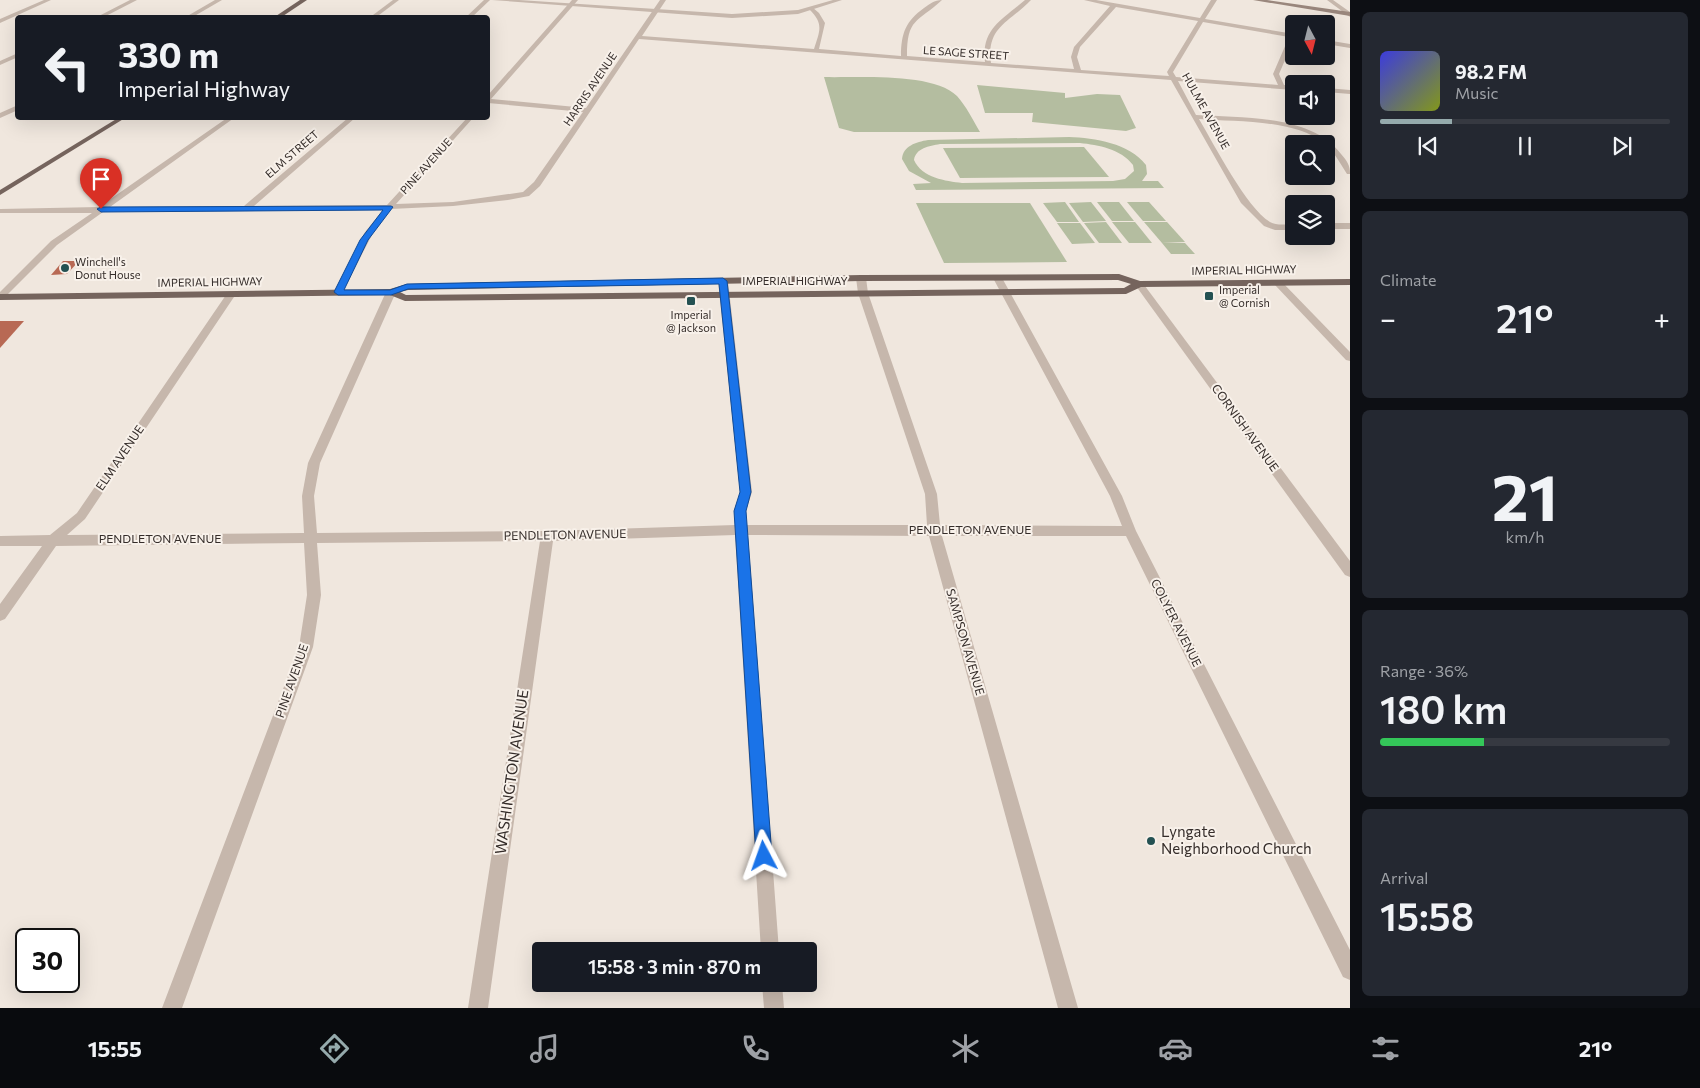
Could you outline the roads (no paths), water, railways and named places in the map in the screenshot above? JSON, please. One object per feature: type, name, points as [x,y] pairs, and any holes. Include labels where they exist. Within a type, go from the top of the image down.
[{"type":"main road","points":[[1256,0],[1349,15]]},
{"type":"main road","points":[[281,15],[307,1]]},
{"type":"main road","points":[[289,15],[307,1]]},
{"type":"main road","points":[[0,183],[105,120]]},
{"type":"main road","points":[[0,193],[119,120]]},
{"type":"main road","name":"IMPERIAL HIGHWAY","points":[[0,297],[391,292],[405,298],[724,288],[861,278],[1119,277],[1139,284],[1350,282]]},
{"type":"main road","name":"IMPERIAL HIGHWAY","points":[[724,288],[863,293],[1126,291],[1139,284]]},
{"type":"street","points":[[0,20],[48,0]]},
{"type":"street","points":[[103,15],[134,0]]},
{"type":"street","points":[[192,15],[219,0]]},
{"type":"street","points":[[375,15],[396,0]]},
{"type":"street","points":[[470,15],[487,0]]},
{"type":"street","points":[[495,0],[714,16],[750,16],[812,9],[839,0]]},
{"type":"street","points":[[490,97],[575,0]]},
{"type":"street","name":"HARRIS AVENUE","points":[[389,207],[453,204],[508,198],[526,194],[534,188],[663,0]]},
{"type":"street","points":[[904,58],[904,36],[908,25],[939,0]]},
{"type":"street","points":[[988,64],[986,48],[991,33],[1028,0]]},
{"type":"street","points":[[1087,0],[1285,35]]},
{"type":"street","name":"HULME AVENUE","points":[[1214,0],[1170,72],[1194,117],[1244,200],[1263,222],[1271,226],[1285,227]]},
{"type":"street","points":[[1330,0],[1349,15]]},
{"type":"street","points":[[1078,71],[1074,57],[1076,48],[1114,5]]},
{"type":"street","points":[[812,9],[824,22],[816,51]]},
{"type":"street","name":"LE SAGE STREET","points":[[637,37],[1285,87]]},
{"type":"street","points":[[1335,44],[1350,46]]},
{"type":"street","points":[[1282,87],[1276,74],[1285,54]]},
{"type":"street","points":[[0,57],[14,59]]},
{"type":"street","points":[[0,63],[14,59]]},
{"type":"street","points":[[1335,91],[1350,92]]},
{"type":"street","points":[[490,99],[588,110]]},
{"type":"street","points":[[0,116],[15,108]]},
{"type":"street","points":[[1194,117],[1267,123],[1293,122],[1318,128],[1330,135]]},
{"type":"street","points":[[0,297],[54,243],[227,120]]},
{"type":"street","name":"ELM STREET","points":[[247,208],[350,120]]},
{"type":"street","name":"PINE AVENUE","points":[[338,292],[364,240],[389,207],[468,120]]},
{"type":"street","points":[[1267,123],[1304,131],[1313,135]]},
{"type":"street","points":[[1335,152],[1350,172]]},
{"type":"street","points":[[0,211],[389,207]]},
{"type":"street","points":[[1335,226],[1350,226]]},
{"type":"street","name":"SAMPSON AVENUE","points":[[861,278],[863,293],[931,494],[934,530],[1068,1008]]},
{"type":"street","name":"COLYER AVENUE","points":[[998,278],[1116,496],[1130,531],[1350,970]]},
{"type":"street","points":[[1278,283],[1350,358]]},
{"type":"street","name":"CORNISH AVENUE","points":[[1139,284],[1350,572]]},
{"type":"street","points":[[724,288],[746,492],[740,511],[769,942]]},
{"type":"street","name":"PINE AVENUE","points":[[172,1008],[306,647],[314,595],[308,496],[314,464],[391,292]]},
{"type":"street","name":"ELM AVENUE","points":[[0,616],[53,540],[81,516],[232,294]]},
{"type":"street","name":"PENDLETON AVENUE","points":[[0,541],[547,536],[741,530],[1130,531]]},
{"type":"street","name":"WASHINGTON AVENUE","points":[[478,1008],[547,536]]},
{"type":"street","points":[[773,992],[774,1008]]},
{"type":"place","name":"Winchell's Donut House","points":[[65,268]]},
{"type":"place","name":"Imperial @ Cornish","points":[[1209,296]]},
{"type":"place","name":"Imperial @ Jackson","points":[[691,301]]},
{"type":"place","name":"Lyngate Neighborhood Church","points":[[1151,841]]}]
